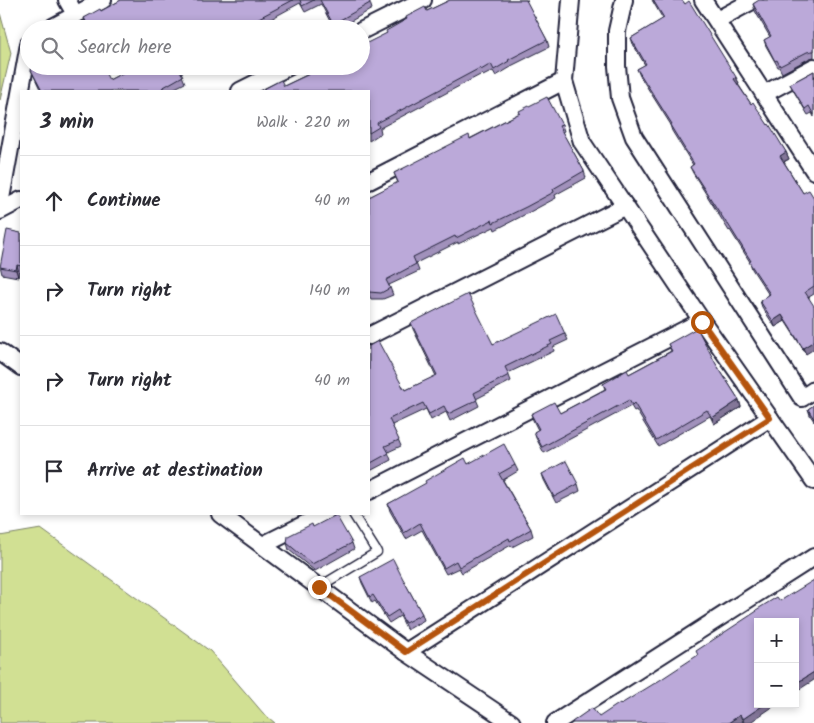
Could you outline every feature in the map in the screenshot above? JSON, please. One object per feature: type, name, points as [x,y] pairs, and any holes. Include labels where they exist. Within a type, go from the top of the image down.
[{"type":"street","points":[[58,20],[71,7],[103,0]]},
{"type":"street","points":[[370,26],[423,0]]},
{"type":"street","points":[[571,0],[564,81],[582,142],[702,322],[814,481]]},
{"type":"street","points":[[624,0],[617,31],[617,66],[620,98],[634,137],[802,398],[814,390]]},
{"type":"street","points":[[703,0],[814,171]]},
{"type":"street","points":[[717,20],[754,0]]},
{"type":"street","points":[[764,94],[814,67]]},
{"type":"street","points":[[21,90],[23,75]]},
{"type":"street","points":[[242,90],[272,75]]},
{"type":"street","points":[[370,180],[564,81]]},
{"type":"street","points":[[0,204],[20,94]]},
{"type":"street","points":[[0,211],[20,201]]},
{"type":"street","points":[[370,335],[625,206]]},
{"type":"street","points":[[370,490],[702,322]]},
{"type":"street","points":[[0,352],[19,362]]},
{"type":"street","points":[[406,652],[770,418]]},
{"type":"street","points":[[221,515],[406,652],[512,723]]},
{"type":"street","points":[[263,545],[323,515]]},
{"type":"street","points":[[555,723],[814,557]]},
{"type":"lane","points":[[319,587],[377,552],[354,515]]},
{"type":"green space","points":[[0,13],[11,53],[0,100]]},
{"type":"green space","points":[[41,529],[210,651],[263,713],[275,723],[0,723],[0,536]]},
{"type":"building","points":[[121,0],[293,0],[255,20],[85,20],[84,18],[100,9],[101,11]]},
{"type":"building","points":[[300,0],[314,0],[302,6]]},
{"type":"building","points":[[320,0],[369,0],[370,3],[340,20],[331,20]]},
{"type":"building","points":[[450,0],[526,0],[547,40],[508,60],[494,70],[491,64],[481,70],[480,68],[377,123],[379,127],[370,132],[370,90],[262,90],[281,80],[284,86],[307,75],[370,75],[370,42],[387,33],[386,31],[407,19],[406,17],[425,7],[427,11]]},
{"type":"building","points":[[653,0],[682,0],[685,4],[689,1],[736,77],[734,79],[751,104],[753,102],[769,124],[786,152],[780,156],[803,193],[809,190],[814,198],[814,286],[805,292],[814,306],[814,341],[803,348],[782,315],[773,321],[760,301],[770,294],[749,262],[751,261],[728,224],[690,167],[694,164],[670,125],[672,124],[637,69],[646,64],[631,38],[664,18]]},
{"type":"building","points":[[759,0],[814,0],[814,51],[807,52],[780,66],[777,60],[775,61],[764,40],[771,36],[753,4]]},
{"type":"building","points":[[814,71],[814,115],[809,106],[805,109],[790,84]]},
{"type":"building","points":[[34,75],[106,75],[109,80],[119,75],[183,76],[162,88],[163,90],[41,90]]},
{"type":"building","points":[[547,97],[562,125],[559,126],[584,171],[553,189],[554,192],[526,207],[493,223],[492,220],[456,238],[455,236],[413,257],[416,264],[386,280],[390,288],[381,293],[370,292],[370,196],[398,182],[394,173],[469,135],[470,139],[520,113],[519,111]]},
{"type":"building","points":[[7,230],[20,233],[20,266],[17,265],[16,270],[0,267]]},
{"type":"building","points":[[468,294],[493,344],[556,314],[565,334],[550,341],[552,344],[505,367],[509,375],[474,393],[477,400],[448,414],[444,406],[429,414],[423,403],[389,419],[399,440],[385,446],[389,453],[370,463],[370,345],[378,341],[406,390],[437,375],[411,323]]},
{"type":"building","points":[[697,328],[716,364],[739,400],[712,418],[707,410],[656,440],[634,403],[632,405],[629,400],[542,447],[534,432],[539,429],[531,414],[554,402],[560,413],[606,389],[603,384],[627,370],[629,374],[672,351],[668,344]]},
{"type":"building","points":[[814,405],[814,419],[808,409]]},
{"type":"building","points":[[504,444],[515,465],[499,474],[531,529],[510,541],[509,538],[459,567],[456,561],[444,568],[420,523],[404,533],[388,504],[465,458],[468,464]]},
{"type":"building","points":[[566,461],[578,484],[554,497],[542,474]]},
{"type":"building","points":[[336,515],[352,543],[312,564],[287,543],[288,536],[312,524],[313,527]]},
{"type":"building","points":[[393,559],[422,614],[405,623],[398,610],[387,617],[373,595],[370,597],[360,577]]},
{"type":"building","points":[[814,580],[814,672],[799,681],[799,618],[754,618],[754,708],[759,708],[743,719],[740,715],[728,723],[572,722],[592,708],[599,717],[698,655],[696,651],[756,610],[777,597],[780,601]]},
{"type":"route","points":[[319,587],[406,652],[770,418],[702,322]]}]
